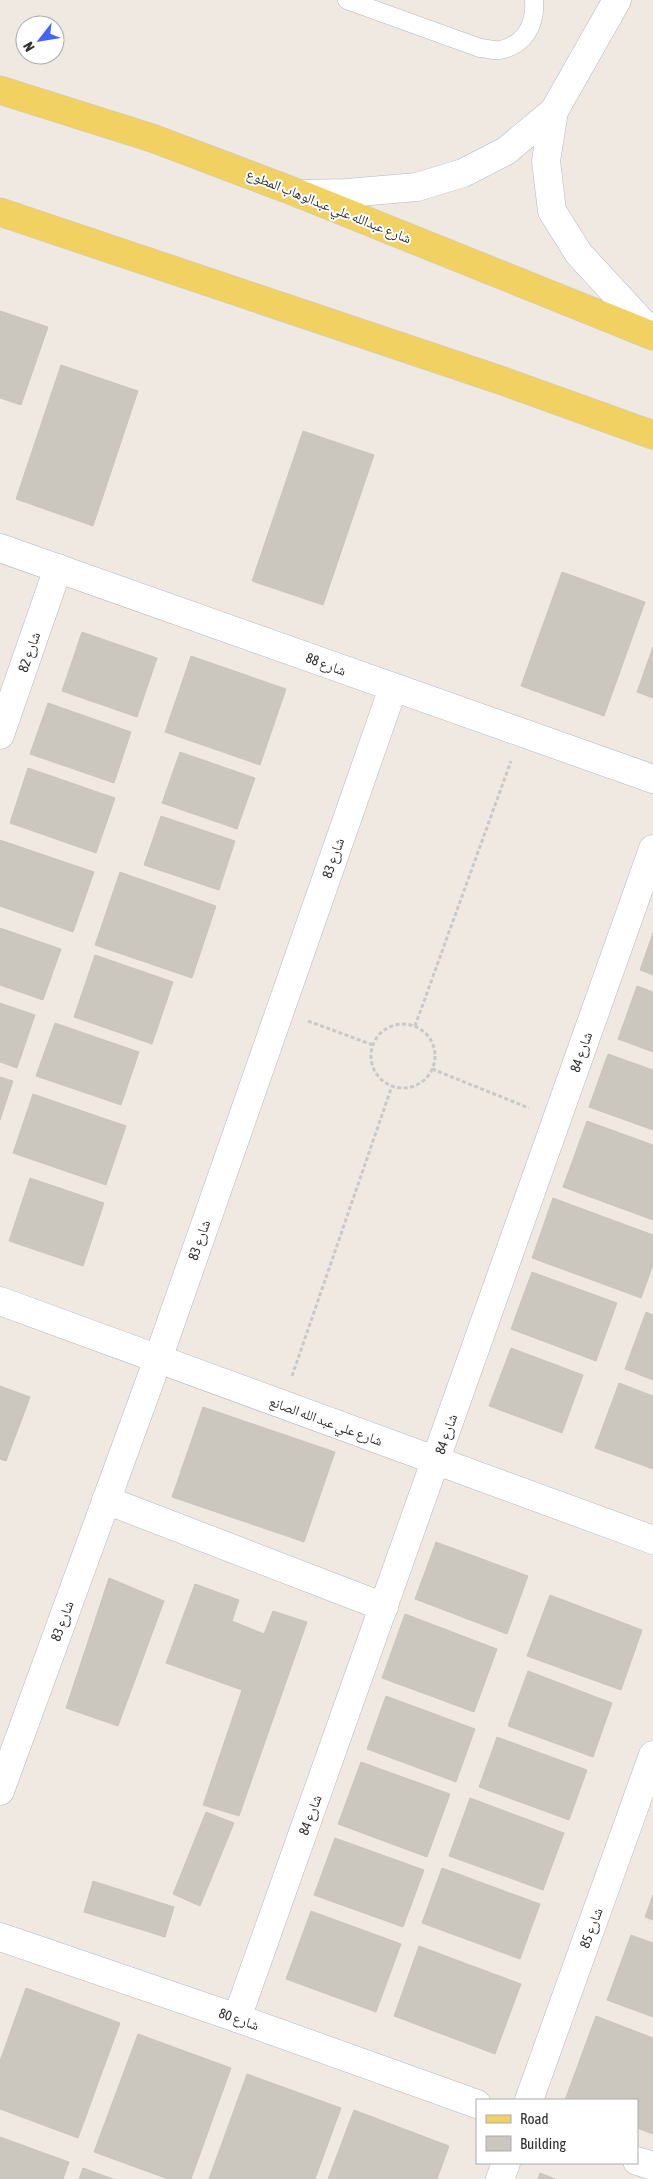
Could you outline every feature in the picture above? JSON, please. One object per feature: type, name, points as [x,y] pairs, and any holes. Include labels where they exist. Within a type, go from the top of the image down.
[{"type":"main road","name":"شارع عبدالله علي عبدالوهاب المطوع","points":[[0,90],[152,138],[300,194],[653,335]]},
{"type":"main road","points":[[0,212],[503,381],[653,435]]},
{"type":"street","points":[[617,0],[554,111],[546,161],[552,212],[579,254],[653,335]]},
{"type":"street","points":[[300,194],[394,190],[440,182],[478,166],[506,151],[554,111]]},
{"type":"street","name":"شارع 88","points":[[0,548],[653,779]]},
{"type":"street","name":"شارع 82","points":[[0,735],[58,568]]},
{"type":"street","name":"شارع 83","points":[[0,1791],[158,1359],[393,688]]},
{"type":"street","name":"شارع 84","points":[[237,2018],[653,849]]},
{"type":"street","name":"شارع علي عبد الله الصانع","points":[[0,1301],[653,1540]]},
{"type":"street","points":[[106,1500],[384,1608]]},
{"type":"street","name":"شارع 85","points":[[529,2099],[653,1755]]},
{"type":"street","name":"شارع 80","points":[[0,1936],[476,2104]]},
{"type":"street","points":[[638,2161],[653,2166]]},
{"type":"street","points":[[500,2179],[506,2164]]},
{"type":"lane","points":[[347,0],[480,48],[498,50],[515,44],[528,31],[535,14],[534,0]]},
{"type":"path","points":[[415,1026],[521,733]]},
{"type":"path","points":[[280,1010],[373,1045]]},
{"type":"path","points":[[402,1024],[415,1026],[426,1033],[433,1044],[435,1057],[432,1069],[426,1079],[415,1086],[404,1088],[392,1086],[382,1080],[374,1070],[371,1058],[373,1045],[380,1034],[390,1027],[402,1024]]},
{"type":"path","points":[[432,1069],[558,1119]]},
{"type":"path","points":[[282,1405],[392,1086]]},
{"type":"building","points":[[0,311],[48,327],[21,405],[0,398]]},
{"type":"building","points":[[61,365],[138,391],[93,526],[16,499]]},
{"type":"building","points":[[303,431],[374,455],[323,605],[252,581]]},
{"type":"building","points":[[562,572],[645,602],[604,716],[521,686]]},
{"type":"building","points":[[82,632],[157,658],[137,717],[62,691]]},
{"type":"building","points":[[653,647],[653,698],[637,692]]},
{"type":"building","points":[[191,656],[286,689],[260,765],[165,732]]},
{"type":"building","points":[[48,703],[131,732],[114,783],[30,754]]},
{"type":"building","points":[[180,752],[255,778],[237,829],[162,803]]},
{"type":"building","points":[[28,768],[115,798],[96,853],[10,823]]},
{"type":"building","points":[[161,816],[235,841],[219,890],[144,865]]},
{"type":"building","points":[[0,840],[94,872],[73,932],[0,906]]},
{"type":"building","points":[[120,872],[216,906],[192,978],[95,945]]},
{"type":"building","points":[[0,928],[61,949],[43,1000],[0,985]]},
{"type":"building","points":[[653,933],[653,975],[640,970]]},
{"type":"building","points":[[95,955],[173,982],[152,1044],[74,1017]]},
{"type":"building","points":[[637,986],[653,992],[653,1052],[618,1039]]},
{"type":"building","points":[[0,1003],[35,1015],[17,1068],[0,1062]]},
{"type":"building","points":[[55,1023],[139,1052],[121,1105],[36,1076]]},
{"type":"building","points":[[608,1054],[653,1070],[653,1130],[589,1107]]},
{"type":"building","points":[[0,1077],[13,1081],[0,1120]]},
{"type":"building","points":[[33,1094],[126,1126],[106,1185],[13,1153]]},
{"type":"building","points":[[587,1121],[653,1145],[653,1220],[563,1187]]},
{"type":"building","points":[[30,1178],[104,1203],[83,1266],[9,1241]]},
{"type":"building","points":[[553,1198],[653,1235],[653,1265],[641,1298],[532,1258]]},
{"type":"building","points":[[532,1272],[617,1303],[596,1361],[511,1329]]},
{"type":"building","points":[[646,1312],[653,1315],[653,1380],[625,1369]]},
{"type":"building","points":[[511,1348],[583,1375],[562,1433],[489,1406]]},
{"type":"building","points":[[619,1383],[653,1396],[653,1469],[595,1448]]},
{"type":"building","points":[[0,1386],[30,1397],[6,1461],[0,1459]]},
{"type":"building","points":[[203,1407],[335,1452],[304,1542],[172,1497]]},
{"type":"building","points":[[436,1542],[528,1576],[507,1634],[415,1599]]},
{"type":"building","points":[[109,1578],[164,1601],[118,1726],[66,1708]]},
{"type":"building","points":[[195,1584],[239,1600],[232,1621],[264,1634],[273,1611],[307,1622],[239,1816],[203,1805],[242,1690],[166,1663]]},
{"type":"building","points":[[550,1595],[642,1630],[621,1690],[527,1656]]},
{"type":"building","points":[[405,1614],[497,1649],[474,1712],[382,1678]]},
{"type":"building","points":[[528,1671],[612,1703],[593,1757],[508,1726]]},
{"type":"building","points":[[386,1696],[475,1729],[456,1782],[367,1749]]},
{"type":"building","points":[[497,1737],[587,1770],[569,1820],[479,1787]]},
{"type":"building","points":[[361,1762],[450,1794],[427,1857],[338,1824]]},
{"type":"building","points":[[470,1798],[564,1833],[543,1890],[449,1856]]},
{"type":"building","points":[[206,1812],[234,1823],[200,1906],[173,1894]]},
{"type":"building","points":[[335,1838],[424,1870],[403,1927],[314,1895]]},
{"type":"building","points":[[442,1868],[540,1904],[520,1959],[422,1923]]},
{"type":"building","points":[[93,1881],[174,1907],[165,1937],[84,1912]]},
{"type":"building","points":[[653,1895],[653,1920],[645,1917]]},
{"type":"building","points":[[311,1911],[401,1944],[376,2012],[286,1979]]},
{"type":"building","points":[[631,1935],[653,1943],[653,2017],[607,2000]]},
{"type":"building","points":[[419,1946],[521,1984],[495,2054],[394,2016]]},
{"type":"building","points":[[26,1988],[120,2023],[78,2138],[0,2109],[0,2061]]},
{"type":"building","points":[[596,2016],[653,2038],[653,2134],[638,2128],[638,2099],[565,2099]]},
{"type":"building","points":[[138,2034],[231,2068],[191,2179],[168,2179],[94,2152]]},
{"type":"building","points":[[247,2074],[341,2108],[315,2179],[209,2179]]},
{"type":"building","points":[[354,2110],[449,2146],[437,2179],[328,2179]]},
{"type":"building","points":[[0,2137],[69,2162],[63,2179],[0,2179]]},
{"type":"building","points":[[83,2168],[113,2179],[79,2179]]},
{"type":"building","points":[[540,2173],[555,2179],[538,2179]]}]
